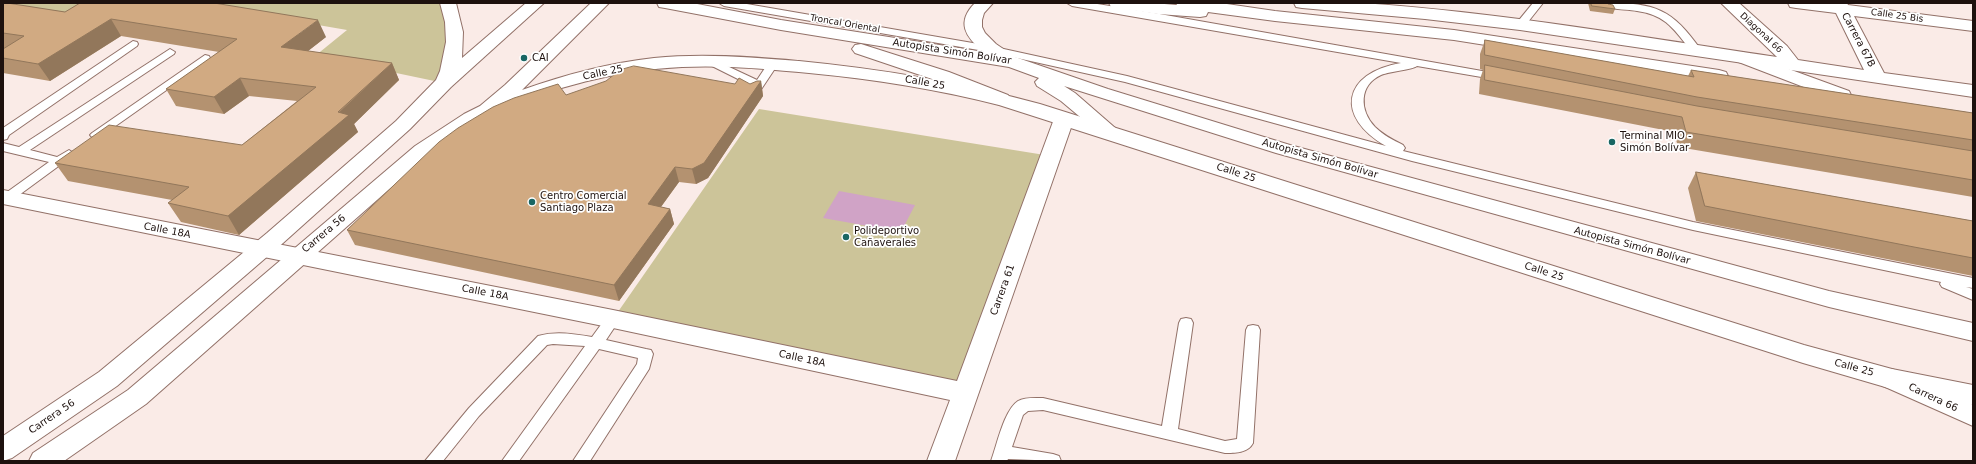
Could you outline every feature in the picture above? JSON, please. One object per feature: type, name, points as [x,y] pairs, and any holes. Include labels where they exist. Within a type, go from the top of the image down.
[{"type":"main road","name":"Carrera 56","points":[[444,82],[452,68],[455,55],[452,16],[448,3]]},
{"type":"main road","name":"Carrera 56","points":[[3,450],[108,379],[261,250],[403,124],[444,82],[536,3]]},
{"type":"main road","name":"Carrera 56","points":[[42,461],[137,397],[422,150],[465,122],[487,110],[512,89],[602,3]]},
{"type":"main road","name":"Autopista Simón Bolívar","points":[[665,3],[781,25],[1013,62],[1101,93],[1283,149],[1829,300],[1968,331]]},
{"type":"main road","points":[[986,3],[976,12],[972,22],[975,33],[990,49],[1068,97],[1111,133]]},
{"type":"main road","points":[[1117,3],[1158,9],[1276,16]]},
{"type":"main road","points":[[1184,3],[1276,16],[1454,35],[1733,78]]},
{"type":"main road","points":[[1302,3],[1452,10],[1520,25],[1973,91]]},
{"type":"main road","name":"Diagonal 66","points":[[1729,3],[1781,50],[1792,64]]},
{"type":"main road","name":"Calle 25 Bis","points":[[1796,3],[1840,6],[1973,26]]},
{"type":"main road","name":"Carrera 67B","points":[[1840,6],[1878,78]]},
{"type":"main road","points":[[781,25],[883,56],[1001,99]]},
{"type":"main road","points":[[1742,57],[1850,96],[1764,83]]},
{"type":"main road","name":"Calle 25","points":[[487,110],[538,90],[589,75],[650,65],[710,61],[774,64],[859,72],[931,83],[1001,99],[1803,354],[1892,379]]},
{"type":"main road","name":"Carrera 61","points":[[941,461],[1064,119]]},
{"type":"main road","name":"Calle 18A","points":[[5,198],[613,319],[966,393]]},
{"type":"main road","name":"Carrera 66","points":[[1892,379],[1973,400]]},
{"type":"lane","name":"Troncal Oriental","points":[[724,3],[990,49],[1127,79],[1416,158]]},
{"type":"lane","points":[[1072,3],[1432,64],[1506,79]]},
{"type":"lane","points":[[1520,25],[1538,3]]},
{"type":"lane","points":[[1610,5],[1643,8],[1665,16],[1673,22],[1696,50]]},
{"type":"lane","points":[[3,136],[4,133],[133,44]]},
{"type":"lane","points":[[21,151],[170,52]]},
{"type":"lane","points":[[5,198],[205,58]]},
{"type":"lane","points":[[710,61],[756,90],[774,64]]},
{"type":"lane","points":[[1432,64],[1401,65],[1385,69],[1371,76],[1361,85],[1356,95],[1357,108],[1365,123],[1382,139],[1416,158],[1693,226],[1912,272],[1973,283]]},
{"type":"lane","points":[[3,147],[59,161]]},
{"type":"lane","points":[[1912,272],[1973,295]]},
{"type":"lane","points":[[510,461],[613,319]]},
{"type":"lane","points":[[1169,434],[1186,323]]},
{"type":"lane","points":[[1053,461],[1001,456],[1016,412],[1024,405],[1043,404],[1225,447],[1237,447],[1245,443],[1253,330]]},
{"type":"lane","points":[[433,461],[474,412],[543,340],[551,338],[595,343],[646,354],[644,365],[581,461]]},
{"type":"shaded area","points":[[9,3],[114,3],[88,18]]},
{"type":"shaded area","points":[[191,3],[448,3],[452,16],[444,83],[315,56],[347,30]]},
{"type":"shaded area","name":"Polideportivo Cañaverales","points":[[759,109],[1051,156],[966,393],[613,319]]},
{"type":"shaded area","points":[[839,191],[915,205],[901,232],[823,218]]},
{"type":"building","points":[[3,3],[65,12],[80,3],[214,3],[318,20],[281,47],[392,63],[338,112],[349,115],[228,216],[168,203],[189,187],[55,163],[109,125],[242,145],[316,87],[240,78],[214,97],[166,89],[237,39],[111,19],[38,64],[3,58],[3,49],[24,36],[3,33]]},
{"type":"building","points":[[1591,3],[1607,3],[1613,5],[1615,9],[1592,6]]},
{"type":"building","points":[[1485,40],[1694,77],[1691,70],[1973,113],[1973,140],[1697,97],[1485,55]]},
{"type":"building","points":[[1485,65],[1697,106],[1973,151],[1973,180],[1686,132],[1682,117],[1485,80]]},
{"type":"building","name":"Centro Comercial Santiago Plaza","points":[[634,66],[735,84],[739,78],[750,84],[761,81],[704,163],[692,169],[675,167],[648,204],[670,209],[614,285],[347,230],[439,142],[458,128],[493,107],[514,98],[558,84],[566,95],[606,81],[620,70]]},
{"type":"building","points":[[1696,172],[1973,221],[1973,258],[1705,206]]},
{"type":"place","name":"CAI","points":[[524,58]]},
{"type":"place","name":"Terminal MIO - Simón Bolívar","points":[[1612,142]]},
{"type":"place","name":"Centro Comercial Santiago Plaza","points":[[532,202]]},
{"type":"place","name":"Polideportivo Cañaverales","points":[[846,237]]}]
